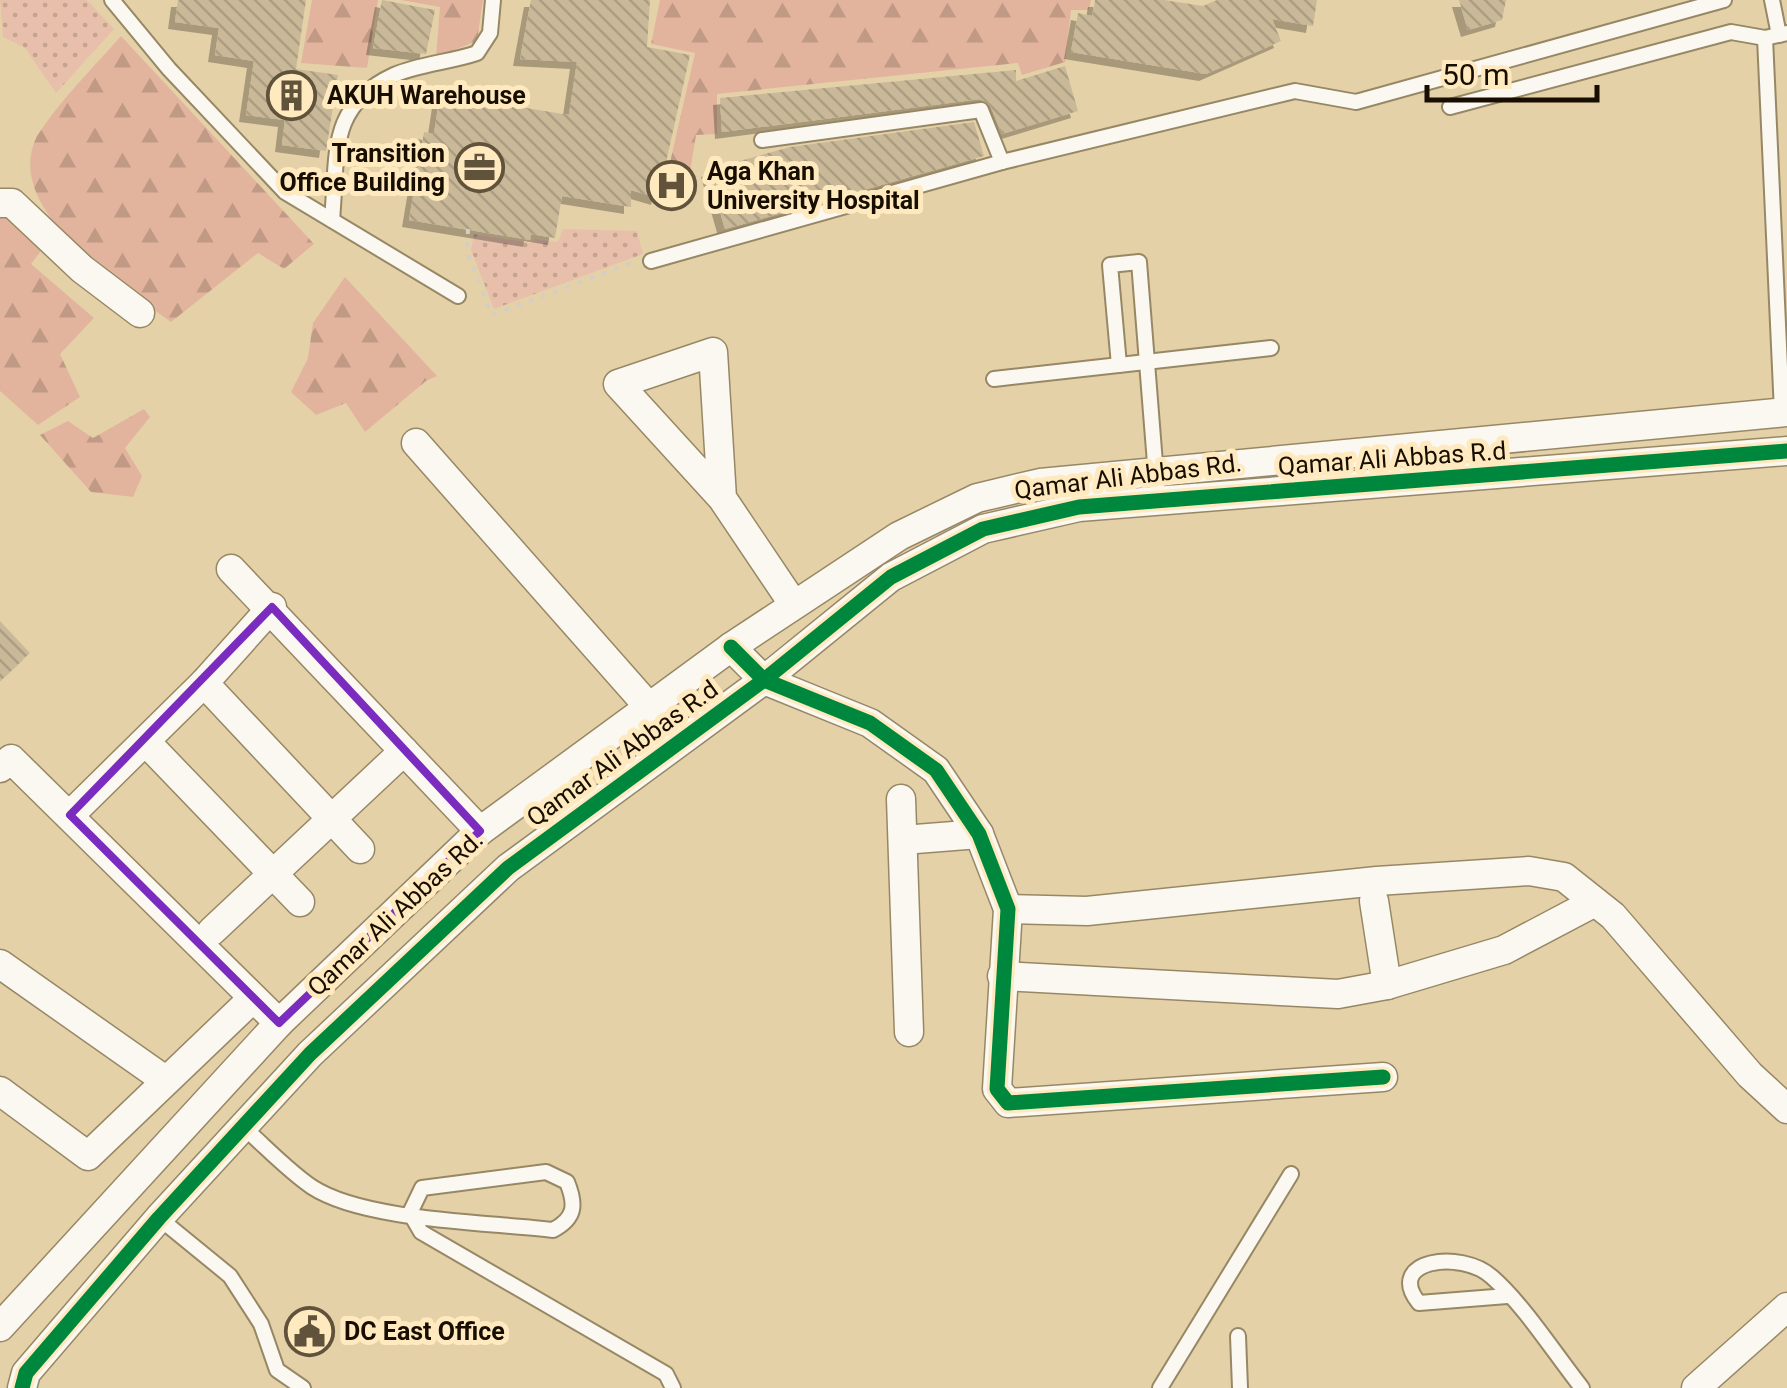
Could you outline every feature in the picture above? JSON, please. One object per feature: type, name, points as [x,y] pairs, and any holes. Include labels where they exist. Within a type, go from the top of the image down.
[{"type":"street","points":[[0,204],[12,203],[82,269],[140,314]]},
{"type":"street","points":[[722,498],[713,352],[618,384],[722,498],[794,605]]},
{"type":"street","name":"Qamar Ali Abbas Rd.","points":[[0,1327],[279,1023],[480,831],[730,648],[899,536],[977,498],[1040,482],[1784,412]]},
{"type":"street","points":[[416,444],[649,708]]},
{"type":"street","name":"Qamar Ali Abbas R.d","points":[[22,1388],[26,1373],[242,1126],[310,1054],[508,868],[764,680],[891,577],[942,546],[1018,518],[1158,501],[1787,451]]},
{"type":"street","points":[[231,568],[480,831]]},
{"type":"street","points":[[70,816],[204,682],[272,607]]},
{"type":"street","points":[[730,648],[764,680],[870,724],[936,770],[979,834],[1008,910],[997,1089],[1008,1103],[1383,1077]]},
{"type":"street","points":[[204,682],[360,849]]},
{"type":"street","points":[[146,742],[300,902]]},
{"type":"street","points":[[212,930],[404,751]]},
{"type":"street","points":[[0,768],[11,759],[279,1023]]},
{"type":"street","points":[[901,799],[909,1032]]},
{"type":"street","points":[[904,840],[979,834]]},
{"type":"street","points":[[1008,910],[1088,911],[1377,880],[1529,871],[1564,878],[1613,916],[1750,1075],[1787,1109]]},
{"type":"street","points":[[1374,900],[1387,985]]},
{"type":"street","points":[[1002,976],[1338,994],[1387,985],[1504,950],[1595,902]]},
{"type":"street","points":[[0,964],[165,1080]]},
{"type":"street","points":[[0,1091],[88,1156],[252,999]]},
{"type":"street","points":[[208,1100],[242,1126]]},
{"type":"street","points":[[1696,1388],[1787,1307]]},
{"type":"lane","points":[[112,0],[169,70],[285,192],[458,296]]},
{"type":"lane","points":[[332,220],[344,114],[362,95],[397,74],[476,53],[490,34],[493,0]]},
{"type":"lane","points":[[651,261],[1002,162],[1295,91],[1356,102],[1670,8],[1724,0]]},
{"type":"lane","points":[[1772,0],[1777,35],[1784,412]]},
{"type":"lane","points":[[1450,107],[1731,32],[1777,35]]},
{"type":"lane","points":[[762,140],[980,110],[1002,162]]},
{"type":"lane","points":[[1119,365],[1110,265],[1139,262],[1158,501]]},
{"type":"lane","points":[[994,379],[1271,348]]},
{"type":"lane","points":[[242,1126],[313,1187],[355,1206],[410,1213],[552,1230],[572,1216],[575,1201],[567,1182],[546,1172],[422,1188],[410,1213]]},
{"type":"lane","points":[[1160,1388],[1291,1174]]},
{"type":"lane","points":[[410,1213],[421,1232],[666,1374],[673,1388]]},
{"type":"lane","points":[[159,1218],[230,1276],[260,1324],[271,1361],[304,1388]]},
{"type":"lane","points":[[1508,1296],[1419,1303],[1411,1281],[1420,1267],[1440,1259],[1460,1260],[1491,1276],[1508,1296],[1582,1388]]},
{"type":"lane","points":[[1238,1336],[1240,1388]]},
{"type":"path","points":[[468,229],[467,252],[492,314],[640,260],[651,261]]},
{"type":"highlighted area","points":[[272,607],[480,831],[279,1023],[70,815]]},
{"type":"shaded area","points":[[0,0],[87,0],[114,29],[56,93],[25,48],[3,37]]},
{"type":"shaded area","points":[[563,229],[637,231],[643,254],[494,309],[471,250],[474,234],[531,243],[535,239],[558,242]]},
{"type":"green space","points":[[312,0],[378,0],[367,68],[301,63]]},
{"type":"green space","points":[[401,0],[483,0],[477,41],[436,57],[440,7]]},
{"type":"green space","points":[[660,0],[1091,0],[1089,10],[1071,10],[1065,62],[1022,75],[1018,63],[717,94],[717,134],[696,135],[688,184],[666,180],[695,53],[651,44]]},
{"type":"green space","points":[[121,36],[314,244],[284,269],[258,253],[171,322],[72,243],[50,218],[36,191],[30,164],[37,136],[46,123]]},
{"type":"green space","points":[[0,213],[9,213],[44,247],[31,264],[94,318],[60,354],[80,397],[38,425],[0,391]]},
{"type":"green space","points":[[345,277],[437,376],[365,432],[346,403],[316,415],[291,392],[308,358],[313,323]]},
{"type":"green space","points":[[144,409],[150,417],[125,448],[142,476],[133,497],[91,492],[40,435],[68,421],[93,438]]},
{"type":"building","name":"AKUH Warehouse","points":[[178,0],[306,0],[296,69],[338,75],[326,151],[282,145],[285,120],[246,115],[254,61],[215,55],[219,28],[175,22]]},
{"type":"building","points":[[382,0],[435,10],[426,54],[373,48]]},
{"type":"building","points":[[531,0],[650,0],[647,47],[690,55],[658,198],[631,190],[631,207],[562,196],[555,238],[531,234],[530,240],[409,220],[424,132],[434,134],[440,94],[569,115],[577,62],[520,59]]},
{"type":"building","points":[[1095,0],[1164,0],[1203,6],[1217,0],[1317,0],[1313,26],[1272,19],[1281,41],[1206,74],[1071,52],[1078,13],[1092,16]]},
{"type":"building","points":[[1459,0],[1506,0],[1502,20],[1468,30]]},
{"type":"building","points":[[1065,66],[1078,111],[1002,134],[990,105],[980,99],[722,132],[720,98],[1016,70],[1016,81]]},
{"type":"building","points":[[974,122],[984,156],[725,229],[708,170],[790,147]]},
{"type":"building","points":[[0,621],[30,653],[0,681]]},
{"type":"cycle path","points":[[22,1388],[26,1373],[159,1218],[310,1054],[508,868],[764,680],[891,577],[983,529],[1079,507],[1787,451]]},
{"type":"cycle path","points":[[731,647],[764,680],[870,723],[936,770],[979,834],[1008,909],[997,1089],[1008,1103],[1383,1077]]},
{"type":"place","name":"AKUH Warehouse","points":[[292,95]]},
{"type":"place","name":"Transition Office Building","points":[[480,167]]},
{"type":"place","name":"Aga Khan University Hospital","points":[[672,185]]},
{"type":"place","name":"DC East Office","points":[[309,1331]]}]
